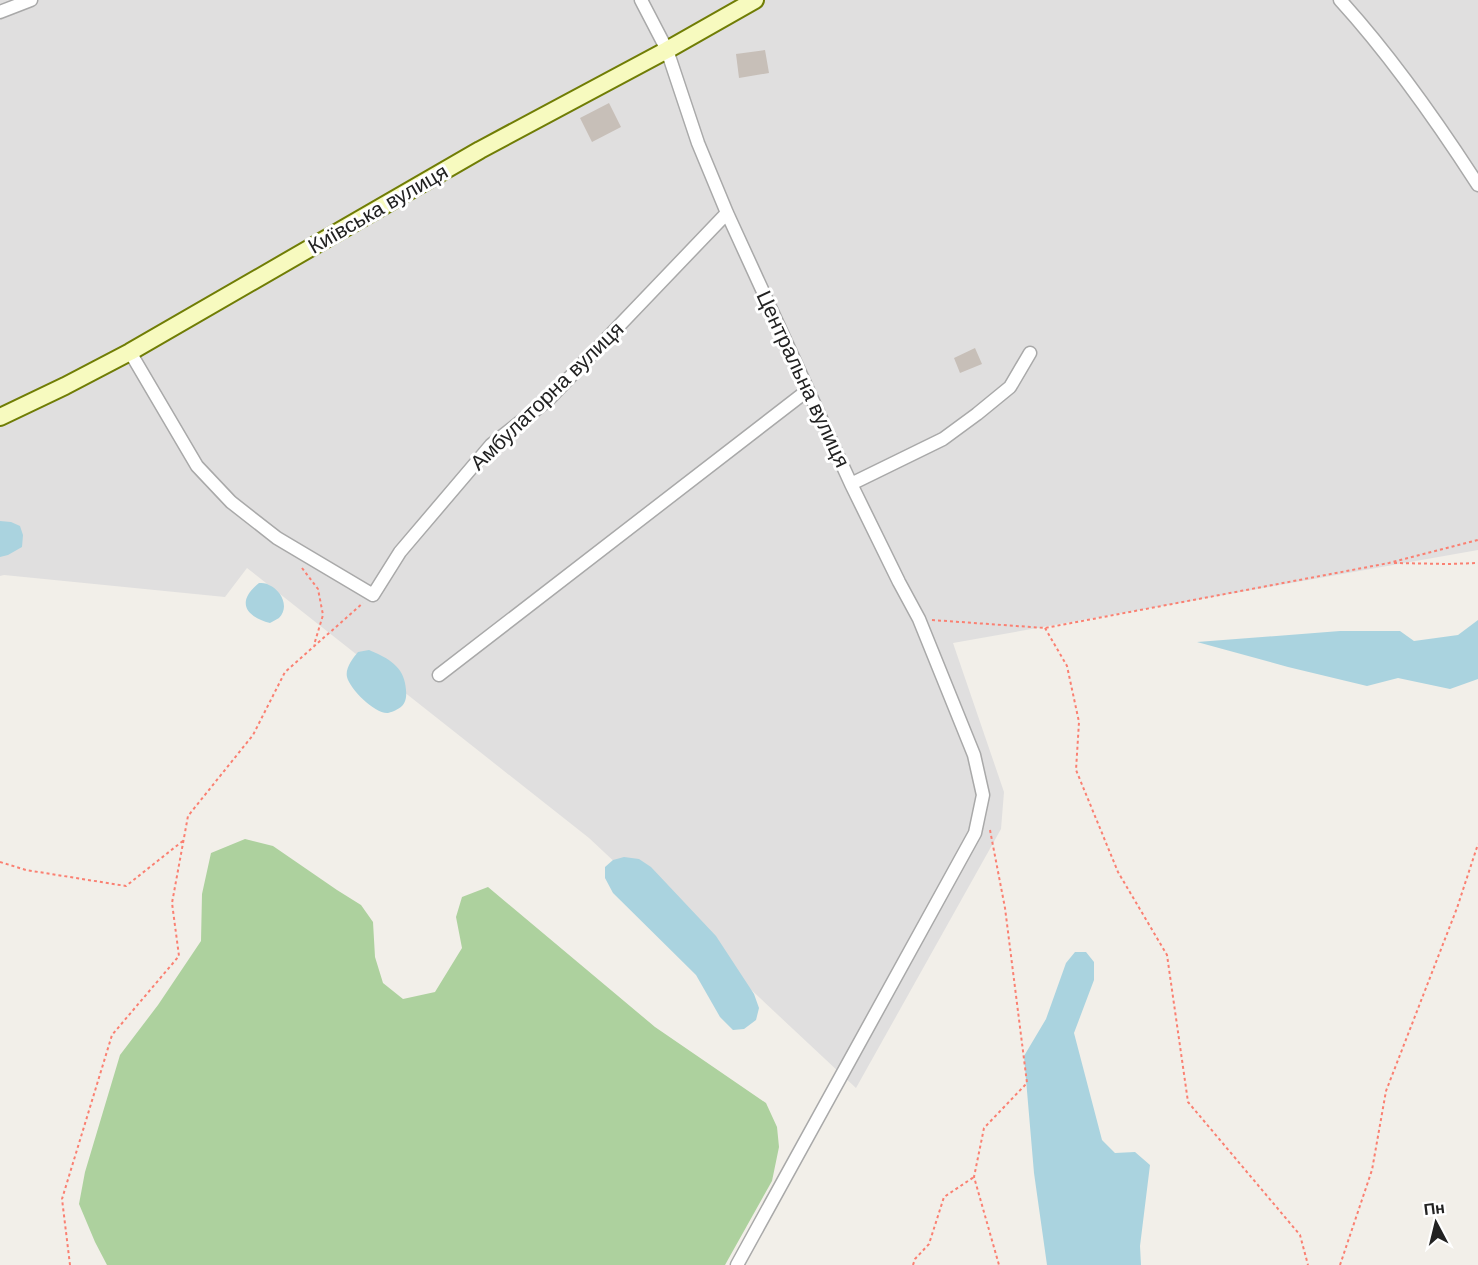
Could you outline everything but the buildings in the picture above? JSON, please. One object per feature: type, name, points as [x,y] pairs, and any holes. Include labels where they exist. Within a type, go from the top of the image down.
[{"type":"street","points":[[0,12],[31,0]]},
{"type":"street","name":"Центральна вулиця","points":[[641,0],[667,50],[698,143],[727,213],[851,484],[898,582],[920,619],[974,754],[983,795],[975,832],[737,1265]]},
{"type":"street","name":"Київська вулиця","points":[[2,413],[65,386],[130,352],[480,150],[755,0]]},
{"type":"street","points":[[1340,0],[1370,32],[1441,127],[1478,185]]},
{"type":"street","name":"Амбулаторна вулиця","points":[[373,595],[400,552],[491,445],[548,400],[727,213]]},
{"type":"street","points":[[130,352],[197,466],[231,502],[277,538],[373,595]]},
{"type":"street","points":[[851,484],[943,439],[1010,387],[1030,353]]},
{"type":"street","points":[[439,675],[808,390]]},
{"type":"path","points":[[920,619],[1045,628],[1389,563],[1478,540]]},
{"type":"path","points":[[1389,563],[1478,563]]},
{"type":"path","points":[[298,564],[318,589],[323,615],[314,646]]},
{"type":"path","points":[[70,1265],[62,1199],[112,1035],[179,956],[172,903],[188,816],[253,735],[285,672],[373,595]]},
{"type":"path","points":[[1045,628],[1067,666],[1079,722],[1076,770],[1118,872],[1167,955],[1188,1102],[1300,1235],[1308,1265]]},
{"type":"path","points":[[990,829],[1005,908],[1026,1083],[984,1128],[974,1177],[999,1265]]},
{"type":"path","points":[[0,862],[26,870],[126,886],[184,840]]},
{"type":"path","points":[[1340,1265],[1372,1170],[1386,1092],[1457,908],[1478,844]]},
{"type":"path","points":[[913,1265],[915,1259],[929,1244],[944,1197],[974,1177]]},
{"type":"shaded area","points":[[0,0],[1478,0],[1478,550],[953,643],[1004,792],[1001,829],[856,1088],[589,838],[247,568],[225,597],[0,576]]},
{"type":"green space","points":[[245,839],[273,846],[361,905],[373,922],[375,957],[383,983],[403,999],[435,992],[462,948],[456,917],[462,897],[488,887],[655,1027],[766,1103],[777,1127],[779,1147],[772,1181],[725,1265],[107,1265],[79,1204],[85,1172],[120,1055],[158,1005],[201,941],[202,894],[211,853]]},
{"type":"water","points":[[0,521],[20,526],[23,535],[22,547],[0,557]]},
{"type":"water","points":[[259,583],[273,587],[283,599],[282,614],[270,623],[254,616],[246,607],[248,596]]},
{"type":"water","points":[[1478,620],[1478,679],[1450,689],[1398,678],[1367,686],[1197,642],[1340,631],[1400,631],[1414,641],[1458,635]]},
{"type":"water","points":[[369,650],[392,662],[400,671],[406,687],[406,699],[400,708],[387,713],[376,709],[363,700],[349,682],[347,674],[352,660],[358,652]]},
{"type":"water","points":[[624,857],[639,859],[651,867],[716,936],[754,994],[759,1008],[756,1020],[744,1029],[733,1030],[720,1017],[696,975],[613,893],[605,878],[605,867],[613,860]]},
{"type":"water","points":[[1075,952],[1086,952],[1094,962],[1094,980],[1074,1033],[1102,1140],[1115,1153],[1135,1152],[1150,1165],[1140,1246],[1141,1265],[1047,1265],[1034,1173],[1024,1056],[1046,1019],[1066,963]]}]
